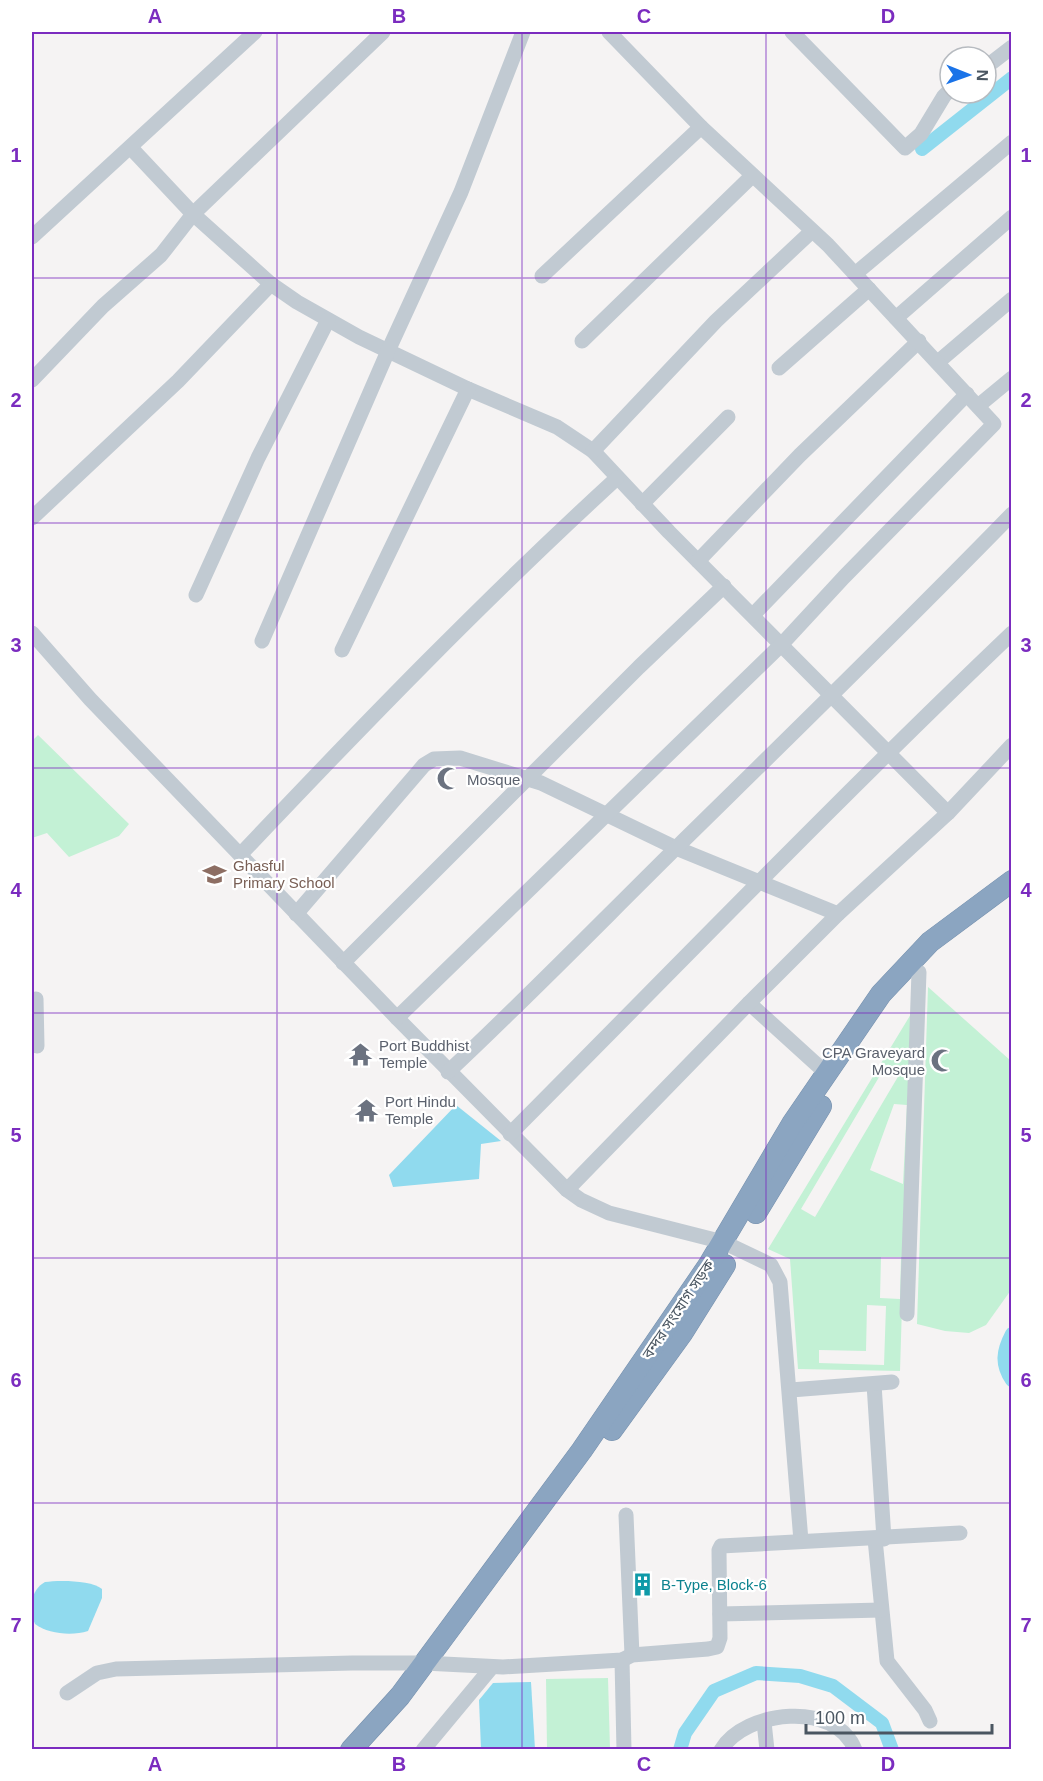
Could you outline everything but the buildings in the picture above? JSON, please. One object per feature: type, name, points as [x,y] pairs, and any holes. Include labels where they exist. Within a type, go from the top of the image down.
[{"type":"highway","name":"বন্দর সংযোগ সড়ক","points":[[729,1245],[771,1158],[860,1022],[904,967],[952,925],[1011,881]]},
{"type":"highway","name":"বন্দর সংযোগ সড়ক","points":[[365,1749],[431,1663],[729,1245],[862,1043],[901,990],[946,945],[1011,897]]},
{"type":"highway","name":"বন্দর সংযোগ সড়ক","points":[[351,1749],[431,1663]]},
{"type":"street","points":[[32,237],[255,32]]},
{"type":"street","points":[[32,380],[103,306],[161,255],[193,214],[382,32]]},
{"type":"street","points":[[262,641],[388,351],[461,192],[523,32]]},
{"type":"street","points":[[397,1018],[782,644],[844,577],[994,424],[855,274],[701,127],[609,32]]},
{"type":"street","points":[[792,32],[905,148],[921,134],[939,105]]},
{"type":"street","points":[[998,57],[1011,47]]},
{"type":"street","points":[[542,276],[701,127]]},
{"type":"street","points":[[855,274],[1011,142]]},
{"type":"street","points":[[131,148],[193,214],[271,284],[328,320],[468,389],[557,427],[593,452],[616,478],[948,813]]},
{"type":"street","points":[[582,341],[752,176]]},
{"type":"street","points":[[896,318],[1011,217]]},
{"type":"street","points":[[593,452],[716,321],[812,231]]},
{"type":"street","points":[[32,518],[178,381],[271,284]]},
{"type":"street","points":[[778,368],[869,289]]},
{"type":"street","points":[[938,362],[1011,299]]},
{"type":"street","points":[[196,595],[258,458],[328,320]]},
{"type":"street","points":[[698,561],[800,455],[919,341]]},
{"type":"street","points":[[978,406],[1011,378]]},
{"type":"street","points":[[342,650],[468,389]]},
{"type":"street","points":[[753,615],[967,394]]},
{"type":"street","points":[[642,504],[728,417]]},
{"type":"street","points":[[241,854],[375,713],[525,563],[616,478]]},
{"type":"street","points":[[448,1072],[546,980],[676,848],[833,696],[1011,514]]},
{"type":"street","points":[[343,963],[724,586]]},
{"type":"street","points":[[32,633],[90,699],[343,963],[448,1072],[567,1190],[581,1200],[609,1213],[729,1245],[771,1265],[780,1282],[791,1390],[801,1541]]},
{"type":"street","points":[[510,1134],[636,1003],[761,882],[830,808],[1011,633]]},
{"type":"street","points":[[567,1190],[838,914],[948,813],[1011,745]]},
{"type":"street","points":[[297,914],[424,765],[434,759],[460,758],[528,779],[676,848],[838,914]]},
{"type":"street","points":[[907,1314],[919,972]]},
{"type":"street","points":[[36,999],[37,1046]]},
{"type":"street","points":[[749,1004],[826,1073]]},
{"type":"street","points":[[791,1390],[892,1382]]},
{"type":"street","points":[[874,1384],[880,1610],[887,1661],[925,1710],[930,1721]]},
{"type":"street","points":[[624,1749],[627,1657],[627,1515]]},
{"type":"street","points":[[67,1694],[97,1673],[116,1669],[431,1663],[492,1667],[627,1657],[717,1647],[720,1638],[721,1546],[960,1533]]},
{"type":"street","points":[[720,1614],[880,1610]]},
{"type":"street","points":[[423,1749],[492,1667]]},
{"type":"street","points":[[720,1749],[738,1732],[764,1722],[796,1716],[819,1719],[840,1728],[855,1749]]},
{"type":"street","points":[[764,1722],[768,1749]]},
{"type":"green space","points":[[38,735],[129,824],[119,836],[69,857],[47,833],[32,838],[32,741]]},
{"type":"green space","points":[[928,987],[1011,1061],[1011,1290],[986,1325],[969,1333],[945,1331],[917,1324]]},
{"type":"green space","points":[[911,1014],[900,1371],[798,1369],[790,1259],[768,1249]],"holes":[[[885,1067],[899,1075],[815,1217],[801,1209]],[[894,1104],[907,1105],[903,1184],[870,1170]],[[881,1257],[901,1257],[900,1299],[880,1298]],[[867,1305],[886,1306],[884,1365],[819,1363],[819,1350],[866,1351]]]},
{"type":"green space","points":[[608,1678],[610,1749],[547,1749],[546,1679]]},
{"type":"water","points":[[456,1105],[501,1141],[481,1144],[479,1179],[393,1187],[389,1175]]},
{"type":"water","points":[[45,1582],[83,1582],[102,1589],[102,1598],[88,1631],[60,1633],[35,1624],[32,1601],[36,1590]]},
{"type":"water","points":[[531,1682],[535,1749],[481,1749],[479,1700],[493,1683]]},
{"type":"waterway","points":[[922,149],[1012,78]]},
{"type":"waterway","points":[[1012,1334],[1004,1357],[1008,1374],[1012,1380]]},
{"type":"waterway","points":[[680,1750],[685,1733],[714,1691],[756,1673],[800,1676],[833,1686],[882,1723],[892,1750]]},
{"type":"place","name":"Mosque","points":[[449,779]]},
{"type":"place","name":"Ghasful Primary School","points":[[215,874]]},
{"type":"place","name":"Port Buddhist Temple","points":[[361,1054]]},
{"type":"place","name":"CPA Graveyard Mosque","points":[[943,1061]]},
{"type":"place","name":"Port Hindu Temple","points":[[367,1110]]},
{"type":"place","name":"B-Type, Block-6","points":[[643,1584]]}]
